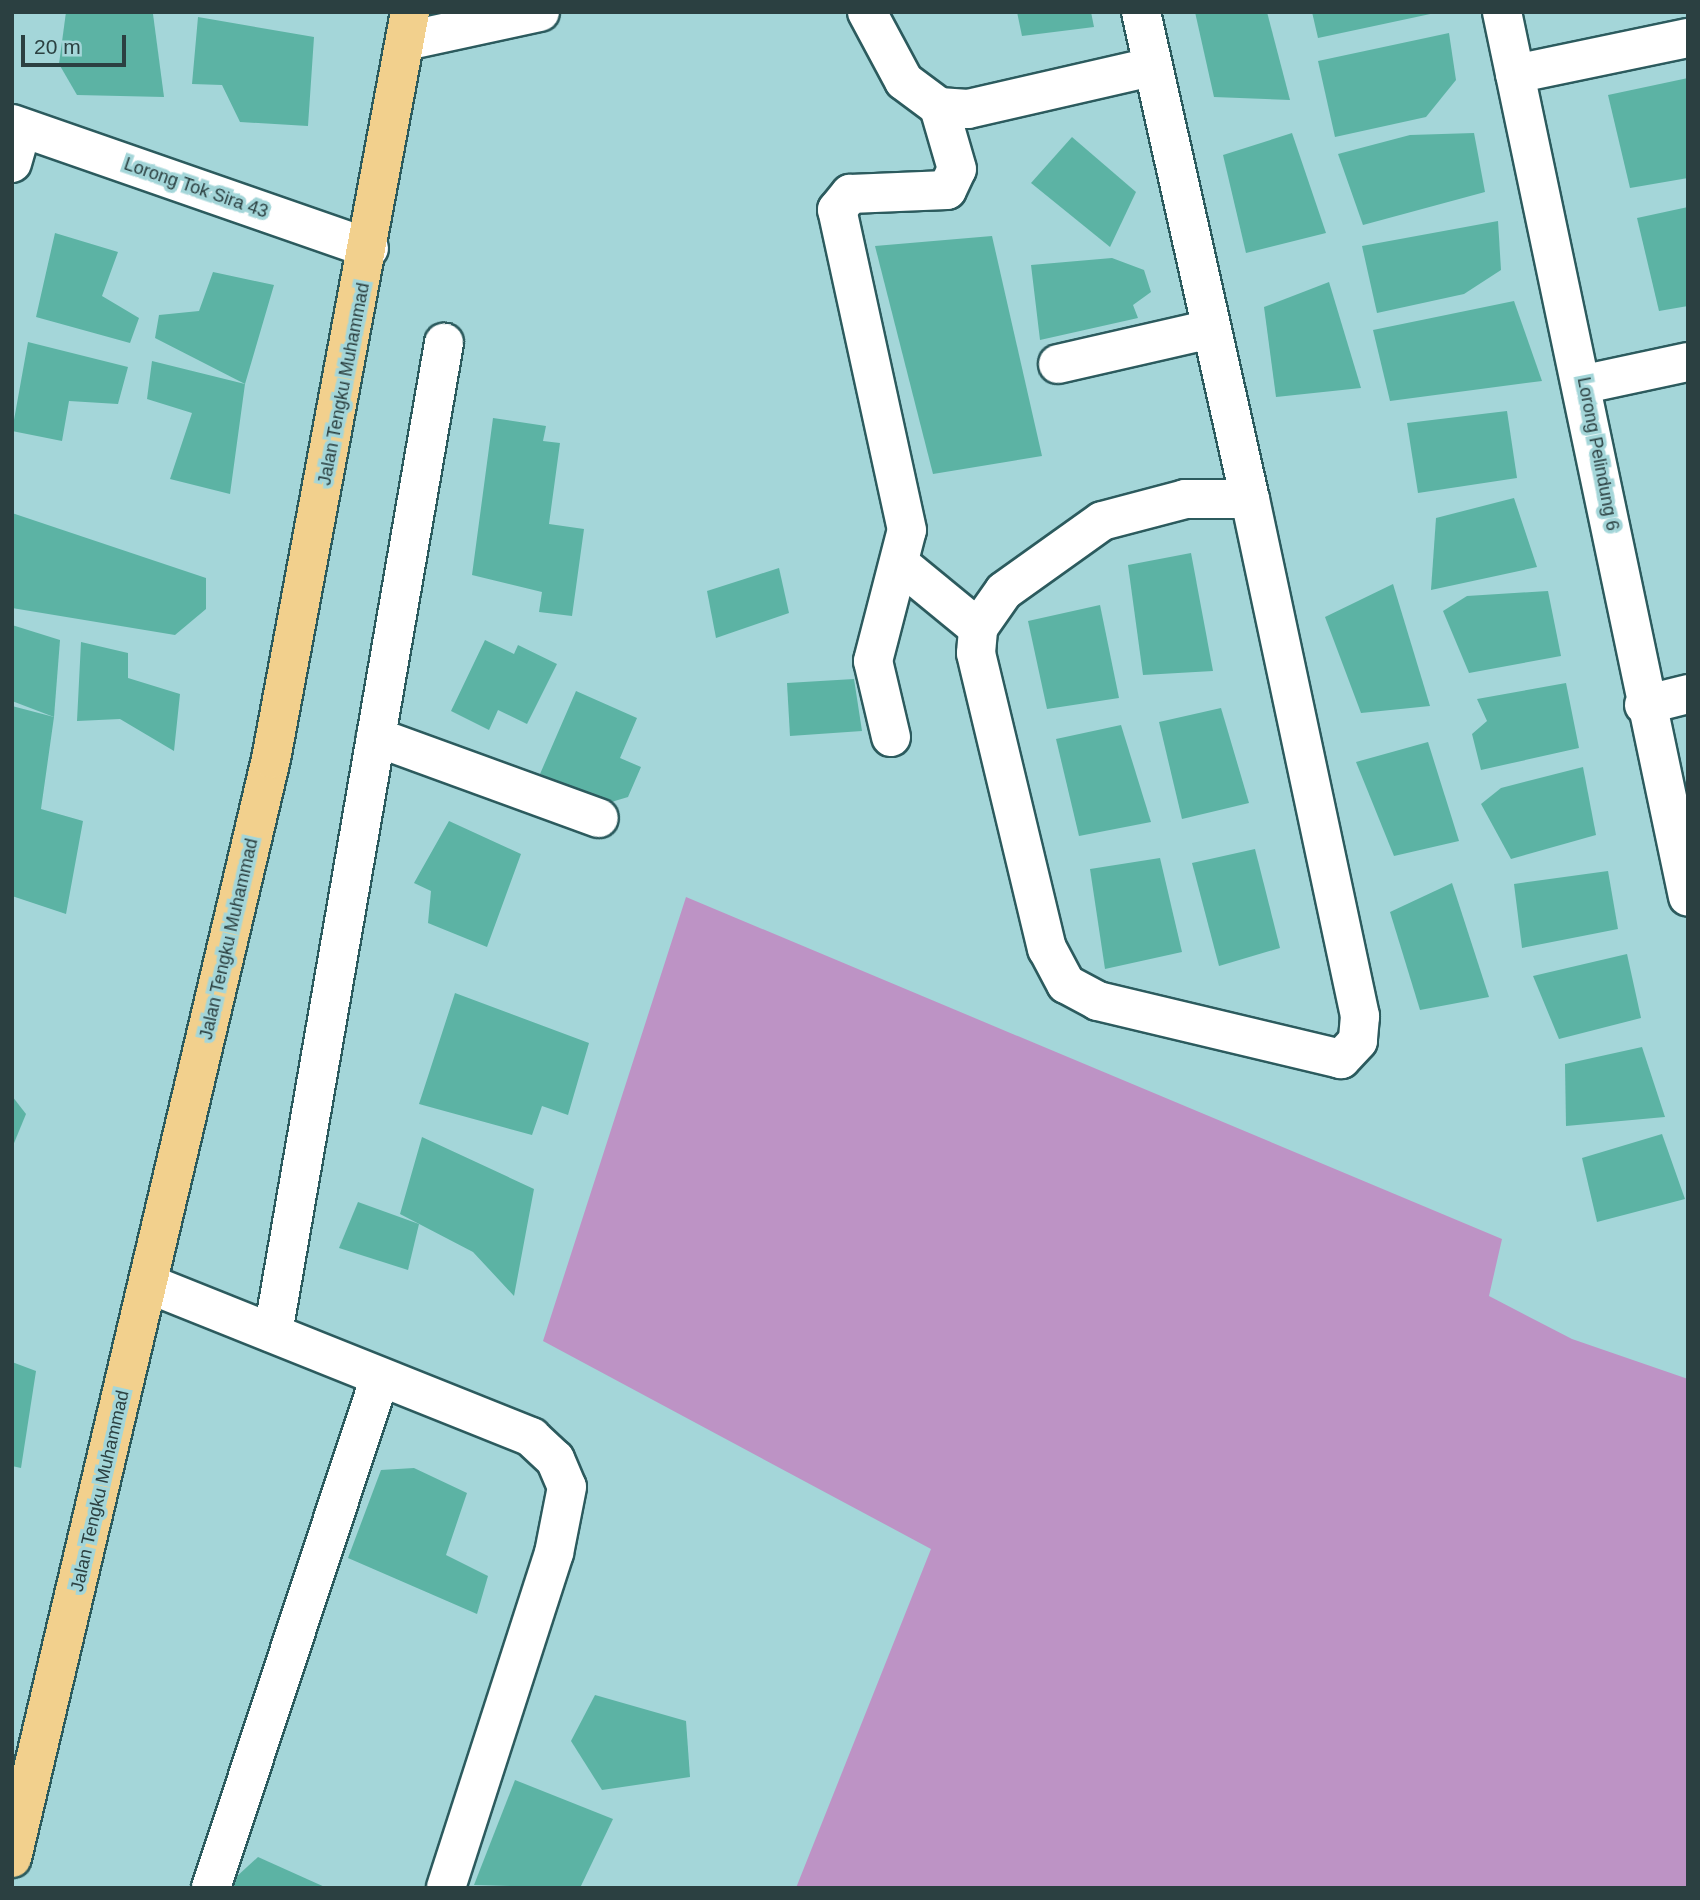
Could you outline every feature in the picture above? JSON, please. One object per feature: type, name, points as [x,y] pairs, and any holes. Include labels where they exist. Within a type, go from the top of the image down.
[{"type":"main road","name":"Jalan Tengku Muhammad","points":[[12,1858],[271,759],[369,248],[408,27]]},
{"type":"street","points":[[408,27],[540,12]]},
{"type":"street","points":[[867,12],[904,81],[939,107],[968,109],[1153,67]]},
{"type":"street","points":[[1141,12],[1250,499],[1360,1016],[1358,1041],[1341,1059],[1098,1001],[1066,984],[1044,936],[982,686],[978,628],[1028,570],[1102,521],[1185,499],[1250,499]]},
{"type":"street","name":"Lorong Pelindung 6","points":[[1502,12],[1585,384],[1644,705],[1688,897]]},
{"type":"street","points":[[1515,74],[1688,38]]},
{"type":"street","points":[[891,737],[873,661],[907,530],[904,497],[837,210],[850,194],[947,190],[957,169],[939,107]]},
{"type":"street","name":"Lorong Tok Sira 43","points":[[15,138],[369,248]]},
{"type":"street","points":[[1058,364],[1211,330]]},
{"type":"street","points":[[273,1333],[444,343]]},
{"type":"street","points":[[1585,384],[1688,362]]},
{"type":"street","points":[[900,564],[978,628]]},
{"type":"street","points":[[1644,705],[1688,694]]},
{"type":"street","points":[[376,737],[599,818]]},
{"type":"street","points":[[149,1284],[531,1437],[555,1459],[567,1487],[554,1553],[446,1888]]},
{"type":"street","points":[[211,1888],[380,1377]]},
{"type":"shaded area","points":[[686,897],[1502,1239],[1489,1296],[1572,1339],[1688,1379],[1688,1888],[796,1888],[931,1549],[543,1341]]},
{"type":"building","points":[[66,12],[153,14],[164,97],[77,95],[59,64]]},
{"type":"building","points":[[1017,12],[1091,12],[1094,27],[1022,36]]},
{"type":"building","points":[[1195,12],[1267,12],[1290,100],[1214,97]]},
{"type":"building","points":[[1312,12],[1435,12],[1435,13],[1318,38]]},
{"type":"building","points":[[198,17],[314,37],[308,126],[240,122],[222,85],[192,84]]},
{"type":"building","points":[[1449,33],[1456,80],[1426,117],[1335,137],[1318,61]]},
{"type":"building","points":[[1688,78],[1688,178],[1630,188],[1608,95]]},
{"type":"building","points":[[1292,133],[1326,233],[1246,253],[1223,155]]},
{"type":"building","points":[[1474,133],[1485,192],[1363,225],[1338,154],[1410,135]]},
{"type":"building","points":[[1072,137],[1136,192],[1110,247],[1031,183]]},
{"type":"building","points":[[1688,207],[1688,306],[1659,311],[1637,218]]},
{"type":"building","points":[[1498,221],[1501,270],[1464,294],[1377,313],[1362,246]]},
{"type":"building","points":[[55,233],[118,252],[102,296],[139,318],[130,343],[36,317]]},
{"type":"building","points":[[992,236],[1042,456],[933,474],[875,246]]},
{"type":"building","points":[[1112,258],[1144,270],[1151,292],[1133,305],[1138,318],[1040,340],[1031,265]]},
{"type":"building","points":[[213,272],[274,285],[245,384],[155,338],[159,315],[199,311]]},
{"type":"building","points":[[1329,282],[1361,388],[1276,397],[1264,307]]},
{"type":"building","points":[[1514,301],[1542,381],[1390,401],[1373,330]]},
{"type":"building","points":[[28,342],[128,367],[118,404],[69,401],[62,441],[12,431]]},
{"type":"building","points":[[152,361],[245,384],[230,494],[170,479],[192,413],[147,399]]},
{"type":"building","points":[[1507,411],[1517,478],[1418,493],[1407,423]]},
{"type":"building","points":[[493,418],[546,426],[543,441],[560,443],[549,524],[584,529],[572,616],[539,612],[542,592],[472,575]]},
{"type":"building","points":[[1514,498],[1537,567],[1431,590],[1436,518]]},
{"type":"building","points":[[12,513],[206,578],[206,609],[175,635],[12,608]]},
{"type":"building","points":[[1191,553],[1213,671],[1143,675],[1128,565]]},
{"type":"building","points":[[779,568],[789,613],[716,638],[707,591]]},
{"type":"building","points":[[1393,584],[1430,706],[1361,713],[1325,617]]},
{"type":"building","points":[[1548,591],[1561,656],[1469,673],[1443,611],[1467,596]]},
{"type":"building","points":[[1100,605],[1119,698],[1047,709],[1028,621]]},
{"type":"building","points":[[12,625],[60,640],[54,717],[12,701]]},
{"type":"building","points":[[485,640],[514,654],[518,645],[557,664],[527,724],[498,710],[489,730],[451,711]]},
{"type":"building","points":[[81,642],[128,653],[128,678],[180,694],[174,751],[120,719],[77,721]]},
{"type":"building","points":[[854,679],[862,731],[790,736],[787,683]]},
{"type":"building","points":[[1566,683],[1579,748],[1481,770],[1472,734],[1487,721],[1477,699]]},
{"type":"building","points":[[576,691],[637,718],[620,758],[641,767],[628,797],[608,803],[540,774]]},
{"type":"building","points":[[12,706],[54,717],[41,809],[83,821],[66,914],[12,896]]},
{"type":"building","points":[[1221,708],[1249,803],[1182,819],[1159,722]]},
{"type":"building","points":[[1121,725],[1151,822],[1079,836],[1056,739]]},
{"type":"building","points":[[1428,742],[1459,841],[1394,856],[1356,762]]},
{"type":"building","points":[[1583,767],[1596,835],[1511,859],[1481,804],[1501,788]]},
{"type":"building","points":[[449,821],[521,854],[487,947],[428,923],[431,891],[414,883]]},
{"type":"building","points":[[1255,849],[1280,948],[1219,966],[1192,863]]},
{"type":"building","points":[[1160,858],[1182,952],[1105,969],[1090,869]]},
{"type":"building","points":[[1608,871],[1618,929],[1522,948],[1514,884]]},
{"type":"building","points":[[1452,883],[1489,997],[1420,1010],[1390,912]]},
{"type":"building","points":[[1627,954],[1641,1018],[1559,1039],[1533,976]]},
{"type":"building","points":[[455,993],[589,1043],[568,1115],[542,1106],[532,1135],[419,1104]]},
{"type":"building","points":[[1642,1047],[1665,1117],[1566,1126],[1565,1064]]},
{"type":"building","points":[[12,1096],[26,1114],[12,1148]]},
{"type":"building","points":[[1662,1134],[1685,1199],[1597,1222],[1582,1158]]},
{"type":"building","points":[[422,1137],[534,1189],[514,1296],[473,1252],[400,1214]]},
{"type":"building","points":[[358,1202],[419,1224],[408,1270],[339,1248]]},
{"type":"building","points":[[12,1362],[36,1371],[21,1468],[12,1466]]},
{"type":"building","points":[[414,1468],[467,1493],[446,1555],[488,1576],[477,1614],[348,1558],[381,1470]]},
{"type":"building","points":[[595,1695],[686,1721],[690,1777],[602,1790],[571,1741]]},
{"type":"building","points":[[515,1780],[613,1819],[580,1888],[474,1885]]},
{"type":"building","points":[[258,1857],[327,1888],[224,1888]]}]
